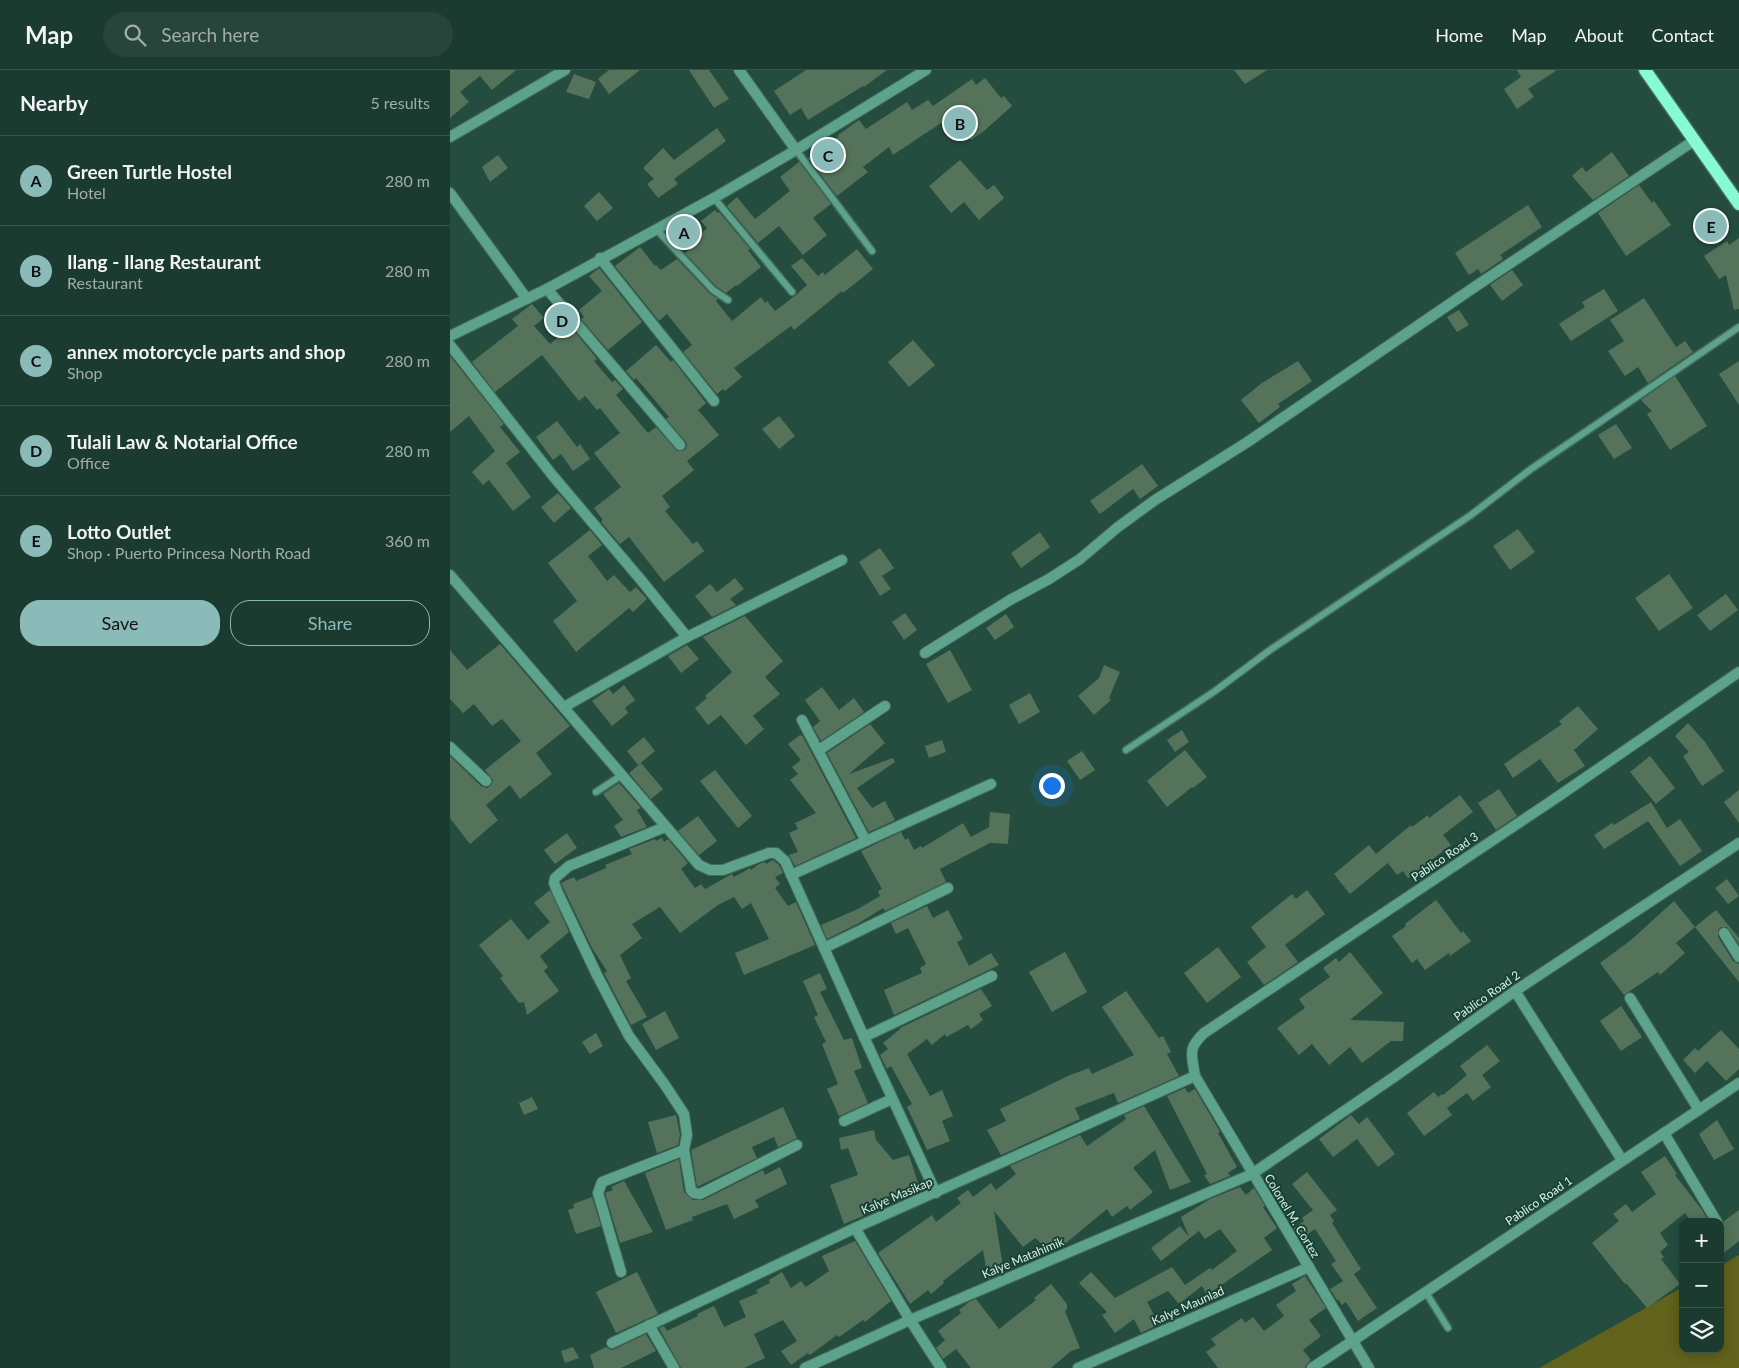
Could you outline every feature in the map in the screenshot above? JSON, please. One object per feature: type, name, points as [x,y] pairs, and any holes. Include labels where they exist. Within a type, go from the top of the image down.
[{"type":"main road","points":[[1645,70],[1739,204]]},
{"type":"street","points":[[450,137],[565,70]]},
{"type":"street","points":[[739,70],[796,150]]},
{"type":"street","points":[[450,336],[547,289],[600,258],[714,198],[796,150],[915,73],[926,70]]},
{"type":"street","points":[[925,653],[1080,559],[1118,527],[1155,500],[1246,443],[1695,140]]},
{"type":"street","points":[[450,193],[527,299]]},
{"type":"street","points":[[600,258],[714,401]]},
{"type":"street","points":[[547,289],[680,445]]},
{"type":"street","points":[[450,345],[553,476],[642,580],[687,637]]},
{"type":"street","points":[[564,707],[687,637],[842,560]]},
{"type":"street","points":[[450,575],[699,865],[710,870],[723,870],[769,853],[776,853],[781,856],[936,1193]]},
{"type":"street","name":"Pablico Road 3","points":[[1195,1076],[1191,1050],[1195,1041],[1204,1033],[1739,672]]},
{"type":"street","points":[[818,750],[885,706]]},
{"type":"street","points":[[802,720],[866,841]]},
{"type":"street","points":[[450,747],[486,781]]},
{"type":"street","points":[[791,875],[990,784]]},
{"type":"street","points":[[665,827],[569,866],[554,878],[554,883],[597,975],[629,1036],[684,1114],[687,1135],[684,1150],[691,1190],[694,1194],[700,1194],[797,1145]]},
{"type":"street","name":"Pablico Road 2","points":[[1252,1174],[1515,991],[1739,843]]},
{"type":"street","points":[[824,948],[948,888]]},
{"type":"street","points":[[1724,933],[1739,957]]},
{"type":"street","points":[[864,1038],[992,976]]},
{"type":"street","points":[[1515,991],[1622,1160]]},
{"type":"street","points":[[1630,998],[1699,1110]]},
{"type":"street","name":"Colonel M. Cortez","points":[[1195,1076],[1369,1368]]},
{"type":"street","name":"Kalye Masikap","points":[[612,1343],[855,1228],[1195,1076]]},
{"type":"street","name":"Pablico Road 1","points":[[1312,1368],[1739,1083]]},
{"type":"street","points":[[844,1121],[892,1099]]},
{"type":"street","points":[[1664,1133],[1715,1218]]},
{"type":"street","points":[[621,1272],[598,1193],[600,1184],[684,1150]]},
{"type":"street","name":"Kalye Matahimik","points":[[805,1368],[910,1320],[1252,1174]]},
{"type":"street","points":[[855,1228],[941,1368]]},
{"type":"street","name":"Kalye Maunlad","points":[[1078,1368],[1309,1267]]},
{"type":"street","points":[[649,1325],[674,1368]]},
{"type":"lane","points":[[796,150],[872,251]]},
{"type":"lane","points":[[714,198],[792,292]]},
{"type":"lane","points":[[656,229],[713,290],[728,300]]},
{"type":"lane","points":[[1126,750],[1215,691],[1325,612],[1471,515],[1531,469],[1739,327]]},
{"type":"lane","points":[[596,792],[622,775]]},
{"type":"lane","points":[[1425,1292],[1448,1328]]},
{"type":"shaded area","points":[[1739,1255],[1739,1368],[1539,1368],[1679,1289],[1679,1353],[1724,1353],[1724,1264]]},
{"type":"building","points":[[450,70],[516,70],[492,90],[480,76],[460,92],[469,102],[450,118]]},
{"type":"building","points":[[609,70],[640,70],[609,94],[598,79]]},
{"type":"building","points":[[689,70],[709,70],[729,99],[714,108]]},
{"type":"building","points":[[806,70],[887,70],[864,87],[808,120],[801,108],[790,115],[774,91]]},
{"type":"building","points":[[1234,70],[1267,70],[1245,84]]},
{"type":"building","points":[[1517,70],[1557,70],[1528,89],[1534,97],[1517,109],[1504,89],[1521,77]]},
{"type":"building","points":[[574,74],[596,82],[589,99],[566,92]]},
{"type":"building","points":[[985,78],[1001,98],[1004,96],[1012,106],[971,140],[953,115],[893,155],[889,147],[863,167],[868,172],[837,196],[808,158],[859,120],[866,129],[907,102],[912,110],[928,100],[933,106],[972,79],[976,85]]},
{"type":"building","points":[[717,128],[726,141],[674,179],[678,184],[658,198],[647,184],[654,179],[643,168],[663,148],[674,160]]},
{"type":"building","points":[[1612,152],[1629,176],[1593,200],[1572,176],[1582,167],[1586,172]]},
{"type":"building","points":[[498,155],[508,168],[490,182],[482,167]]},
{"type":"building","points":[[960,160],[987,190],[994,185],[1004,198],[979,220],[964,202],[951,213],[929,186]]},
{"type":"building","points":[[799,162],[831,204],[813,218],[827,235],[803,255],[779,226],[758,243],[727,206],[737,197],[755,219],[790,191],[780,177]]},
{"type":"building","points":[[1639,185],[1652,203],[1654,201],[1671,225],[1626,256],[1598,213]]},
{"type":"building","points":[[599,192],[613,208],[597,221],[584,206]]},
{"type":"building","points":[[1528,205],[1542,227],[1500,255],[1503,259],[1481,274],[1478,269],[1469,275],[1455,253]]},
{"type":"building","points":[[715,210],[719,212],[750,249],[748,250],[761,267],[726,293],[716,286],[685,253],[689,250],[686,246],[707,228],[701,221]]},
{"type":"building","points":[[1739,238],[1739,309],[1734,310],[1726,275],[1719,279],[1704,256],[1727,241],[1729,245]]},
{"type":"building","points":[[640,247],[655,266],[661,270],[677,259],[710,294],[718,299],[716,301],[732,321],[761,297],[775,311],[796,295],[807,285],[791,266],[802,258],[818,276],[823,272],[825,275],[857,249],[873,269],[843,293],[842,291],[794,330],[791,326],[734,368],[742,377],[725,391],[723,389],[717,394],[683,352],[692,345],[667,314],[659,321],[615,266]]},
{"type":"building","points":[[599,268],[642,322],[608,350],[581,319],[584,317],[579,310],[602,291],[589,276]]},
{"type":"building","points":[[1512,270],[1523,285],[1502,301],[1490,285]]},
{"type":"building","points":[[1604,289],[1618,311],[1571,341],[1559,324],[1585,307],[1582,302]]},
{"type":"building","points":[[1644,298],[1676,347],[1685,341],[1693,352],[1648,383],[1638,367],[1625,376],[1608,351],[1624,341],[1610,320]]},
{"type":"building","points":[[532,304],[544,318],[534,326],[550,344],[571,327],[597,359],[594,361],[612,382],[615,380],[623,389],[616,395],[648,433],[656,427],[677,451],[685,450],[687,444],[666,419],[669,417],[636,378],[634,380],[626,371],[656,345],[671,362],[673,360],[706,403],[698,410],[719,435],[687,461],[694,470],[662,496],[670,507],[665,511],[693,544],[697,541],[704,551],[664,582],[629,537],[620,544],[601,522],[603,520],[594,508],[621,487],[594,453],[620,433],[600,408],[597,410],[585,396],[579,401],[542,355],[495,392],[472,362],[518,326],[512,319]]},
{"type":"building","points":[[1459,310],[1469,325],[1457,332],[1447,317]]},
{"type":"building","points":[[913,340],[935,365],[909,387],[888,362]]},
{"type":"building","points":[[450,356],[504,424],[500,427],[520,452],[506,463],[531,497],[513,511],[489,480],[483,485],[472,472],[495,451],[469,416],[450,432]]},
{"type":"building","points":[[1298,361],[1312,381],[1278,404],[1280,407],[1259,423],[1241,400],[1262,383]]},
{"type":"building","points":[[1739,361],[1739,405],[1719,374]]},
{"type":"building","points":[[1675,376],[1707,426],[1670,450],[1647,414],[1652,411],[1641,400]]},
{"type":"building","points":[[779,416],[795,436],[779,449],[762,429]]},
{"type":"building","points":[[557,421],[577,447],[580,444],[590,459],[573,471],[561,454],[553,460],[536,437]]},
{"type":"building","points":[[1616,424],[1632,448],[1614,459],[1598,435]]},
{"type":"building","points":[[1142,464],[1158,486],[1140,499],[1133,489],[1100,514],[1090,501]]},
{"type":"building","points":[[558,493],[571,508],[554,523],[541,507]]},
{"type":"building","points":[[1518,529],[1535,552],[1510,570],[1493,546]]},
{"type":"building","points":[[590,530],[602,545],[588,556],[607,581],[614,575],[630,592],[636,587],[647,599],[633,612],[629,608],[576,652],[553,621],[577,601],[548,563]]},
{"type":"building","points":[[1040,532],[1050,547],[1021,568],[1011,553]]},
{"type":"building","points":[[880,548],[894,568],[882,576],[891,589],[880,596],[859,562]]},
{"type":"building","points":[[1669,574],[1693,608],[1659,631],[1635,598]]},
{"type":"building","points":[[735,578],[744,589],[730,599],[736,605],[712,617],[695,596],[710,584],[717,592]]},
{"type":"building","points":[[1726,594],[1738,610],[1710,631],[1697,615]]},
{"type":"building","points":[[905,613],[917,630],[904,640],[892,622]]},
{"type":"building","points":[[1006,614],[1014,627],[995,640],[986,628]]},
{"type":"building","points":[[745,616],[783,661],[765,677],[780,694],[753,716],[764,729],[746,745],[721,715],[708,725],[695,708],[707,698],[705,696],[732,672],[703,637]]},
{"type":"building","points":[[500,644],[570,726],[536,753],[552,774],[520,799],[510,785],[486,805],[498,820],[470,844],[450,818],[450,756],[481,786],[487,788],[493,780],[485,770],[521,741],[502,719],[492,726],[474,704],[463,713],[450,699],[450,650],[467,670]]},
{"type":"building","points":[[687,645],[699,659],[681,673],[668,656]]},
{"type":"building","points":[[950,650],[972,690],[948,703],[926,664]]},
{"type":"building","points":[[1104,665],[1120,672],[1109,698],[1111,700],[1094,715],[1078,696],[1099,678]]},
{"type":"building","points":[[624,685],[635,700],[625,708],[628,713],[612,726],[592,701],[609,689],[613,694]]},
{"type":"building","points":[[822,687],[839,710],[854,698],[864,712],[821,741],[813,727],[820,721],[805,700]]},
{"type":"building","points":[[1030,693],[1040,712],[1019,724],[1009,705]]},
{"type":"building","points":[[1578,706],[1598,729],[1574,750],[1585,766],[1558,783],[1540,759],[1513,778],[1504,764],[1562,724],[1559,721]]},
{"type":"building","points":[[1688,723],[1705,742],[1724,771],[1702,786],[1683,756],[1689,752],[1675,736]]},
{"type":"building","points":[[870,724],[885,743],[849,774],[893,758],[895,762],[857,788],[872,808],[885,801],[895,820],[869,832],[827,753]]},
{"type":"building","points":[[1182,730],[1189,742],[1175,752],[1167,740]]},
{"type":"building","points":[[802,735],[856,838],[795,866],[789,855],[798,852],[789,833],[798,829],[795,823],[816,813],[790,780],[798,774],[792,767],[801,760],[788,744]]},
{"type":"building","points":[[644,737],[655,751],[638,765],[627,751]]},
{"type":"building","points":[[942,740],[946,752],[929,758],[925,746]]},
{"type":"building","points":[[1185,750],[1207,777],[1167,807],[1147,781]]},
{"type":"building","points":[[1082,751],[1095,770],[1080,780],[1067,761]]},
{"type":"building","points":[[1650,756],[1675,788],[1656,804],[1630,772]]},
{"type":"building","points":[[641,763],[663,789],[651,799],[629,773]]},
{"type":"building","points":[[715,770],[752,816],[738,828],[700,781]]},
{"type":"building","points":[[619,783],[641,808],[637,810],[647,827],[621,837],[614,826],[623,820],[603,794]]},
{"type":"building","points":[[1499,789],[1517,816],[1496,830],[1478,803]]},
{"type":"building","points":[[1739,790],[1739,823],[1724,802]]},
{"type":"building","points":[[1460,795],[1473,812],[1443,835],[1451,845],[1408,878],[1403,871],[1397,875],[1388,863],[1350,894],[1334,874],[1369,845],[1376,854],[1411,825],[1412,827],[1428,815],[1429,818]]},
{"type":"building","points":[[1651,802],[1667,828],[1680,819],[1702,851],[1680,866],[1648,821],[1604,849],[1594,835]]},
{"type":"building","points":[[990,812],[1010,814],[1008,844],[990,843],[940,869],[946,882],[885,911],[883,908],[827,939],[821,925],[858,909],[880,896],[878,891],[882,889],[861,851],[901,832],[905,840],[908,838],[914,850],[921,846],[922,848],[963,823],[971,837],[989,827]]},
{"type":"building","points":[[698,816],[717,841],[699,855],[678,831]]},
{"type":"building","points":[[567,833],[577,848],[555,864],[544,850]]},
{"type":"building","points":[[662,838],[664,842],[668,839],[688,863],[681,869],[695,888],[701,884],[705,889],[732,874],[734,877],[750,868],[751,870],[759,864],[765,862],[766,864],[773,860],[779,865],[783,873],[775,877],[780,884],[775,888],[788,906],[796,902],[815,945],[744,975],[735,953],[769,939],[751,903],[742,909],[734,897],[718,905],[680,933],[660,907],[632,924],[642,938],[620,955],[631,978],[626,981],[647,1017],[631,1025],[604,973],[607,971],[592,948],[561,883],[574,877],[576,881],[606,868],[605,865],[632,854],[629,849]]},
{"type":"building","points":[[1727,879],[1739,896],[1728,904],[1715,888]]},
{"type":"building","points":[[550,890],[569,932],[540,956],[548,967],[544,971],[559,991],[527,1015],[524,1002],[519,1003],[500,978],[503,976],[479,945],[511,919],[528,940],[550,922],[534,903]]},
{"type":"building","points":[[1307,890],[1325,914],[1285,945],[1298,962],[1264,985],[1247,962],[1266,947],[1251,927],[1292,894],[1296,899]]},
{"type":"building","points":[[1436,900],[1461,933],[1463,931],[1471,941],[1450,956],[1449,953],[1425,970],[1417,959],[1412,963],[1392,936]]},
{"type":"building","points":[[1674,901],[1695,927],[1676,943],[1685,953],[1660,975],[1658,972],[1624,995],[1600,963],[1631,940]]},
{"type":"building","points":[[927,906],[933,918],[948,910],[963,939],[957,942],[969,966],[991,953],[999,965],[894,1015],[884,990],[922,973],[920,968],[926,964],[908,928],[896,934],[891,923]]},
{"type":"building","points":[[1716,910],[1739,938],[1739,944],[1727,927],[1721,927],[1718,930],[1718,937],[1733,961],[1739,964],[1739,982],[1695,927]]},
{"type":"building","points":[[1218,947],[1241,977],[1207,1003],[1184,973]]},
{"type":"building","points":[[1065,952],[1087,992],[1052,1012],[1029,972]]},
{"type":"building","points":[[1350,952],[1383,993],[1350,1020],[1404,1022],[1403,1041],[1391,1041],[1362,1063],[1350,1047],[1329,1065],[1312,1044],[1299,1055],[1277,1028],[1305,1008],[1299,999],[1330,977],[1323,968],[1336,958],[1339,962]]},
{"type":"building","points":[[820,973],[827,989],[820,992],[844,1040],[852,1038],[862,1068],[854,1071],[868,1103],[839,1116],[827,1089],[838,1084],[822,1044],[826,1042],[814,1017],[818,1015],[803,981]]},
{"type":"building","points":[[981,989],[992,1006],[979,1014],[983,1020],[971,1029],[968,1025],[946,1037],[945,1034],[932,1045],[927,1039],[907,1054],[930,1096],[942,1090],[953,1116],[942,1121],[950,1141],[927,1150],[907,1107],[912,1104],[891,1066],[887,1069],[880,1055],[888,1049],[883,1043],[900,1028]]},
{"type":"building","points":[[1126,991],[1159,1038],[1163,1036],[1171,1052],[1167,1054],[1179,1076],[1118,1103],[1114,1093],[1075,1108],[1080,1119],[1001,1155],[987,1130],[1006,1121],[1000,1109],[1068,1076],[1089,1068],[1092,1074],[1134,1055],[1102,1007]]},
{"type":"building","points":[[1621,1006],[1642,1037],[1621,1051],[1600,1021]]},
{"type":"building","points":[[665,1011],[679,1038],[656,1050],[642,1024]]},
{"type":"building","points":[[1721,1030],[1739,1049],[1739,1069],[1726,1081],[1707,1061],[1695,1073],[1683,1060],[1695,1048],[1698,1051]]},
{"type":"building","points":[[596,1033],[603,1046],[590,1054],[582,1042]]},
{"type":"building","points":[[1487,1045],[1500,1061],[1482,1075],[1491,1087],[1473,1101],[1467,1093],[1447,1108],[1452,1115],[1424,1136],[1407,1113],[1434,1092],[1438,1097],[1443,1095],[1467,1075],[1460,1066]]},
{"type":"building","points":[[1185,1088],[1188,1093],[1195,1089],[1220,1132],[1218,1133],[1237,1167],[1228,1173],[1230,1176],[1210,1184],[1204,1175],[1207,1174],[1167,1096]]},
{"type":"building","points":[[532,1097],[538,1109],[524,1115],[519,1103]]},
{"type":"building","points":[[1144,1106],[1191,1182],[1170,1190],[1155,1150],[1133,1168],[1153,1192],[1130,1210],[1127,1206],[1112,1217],[1107,1209],[1060,1248],[1051,1252],[1035,1238],[1023,1247],[994,1211],[1004,1273],[988,1279],[983,1250],[943,1281],[944,1283],[931,1294],[928,1290],[910,1304],[878,1253],[932,1215],[936,1222],[961,1203],[957,1198],[968,1190],[973,1197],[991,1183],[996,1190],[1016,1174],[1010,1166],[1080,1135],[1087,1146],[1126,1119],[1124,1115]]},
{"type":"building","points":[[783,1107],[797,1138],[778,1147],[774,1137],[752,1147],[757,1158],[697,1187],[691,1150]]},
{"type":"building","points":[[676,1115],[680,1135],[678,1145],[657,1153],[648,1122]]},
{"type":"building","points":[[1351,1115],[1359,1124],[1367,1117],[1395,1154],[1378,1167],[1357,1139],[1333,1157],[1319,1139]]},
{"type":"building","points":[[1717,1120],[1734,1149],[1714,1160],[1699,1134]]},
{"type":"building","points":[[874,1130],[876,1140],[893,1160],[909,1155],[919,1186],[881,1199],[884,1207],[844,1224],[830,1185],[858,1175],[848,1148],[841,1150],[839,1138]]},
{"type":"building","points":[[1665,1156],[1677,1174],[1675,1175],[1707,1218],[1688,1218],[1685,1213],[1660,1233],[1668,1245],[1660,1252],[1664,1257],[1661,1259],[1679,1285],[1647,1308],[1592,1243],[1619,1221],[1613,1214],[1626,1204],[1632,1212],[1656,1194],[1641,1172]]},
{"type":"building","points":[[679,1159],[684,1192],[693,1200],[703,1200],[763,1170],[765,1175],[780,1167],[787,1184],[755,1200],[759,1207],[734,1219],[727,1204],[692,1217],[693,1220],[666,1230],[645,1173]]},
{"type":"building","points":[[1307,1172],[1337,1210],[1330,1215],[1334,1221],[1332,1223],[1361,1269],[1354,1274],[1377,1308],[1358,1321],[1346,1302],[1342,1305],[1330,1289],[1343,1281],[1331,1264],[1336,1261],[1315,1229],[1301,1239],[1294,1228],[1304,1221],[1302,1218],[1313,1210],[1292,1184]]},
{"type":"building","points":[[624,1181],[653,1232],[620,1243],[605,1193],[613,1190],[611,1187]]},
{"type":"building","points":[[1240,1187],[1246,1195],[1254,1188],[1265,1206],[1263,1207],[1277,1228],[1264,1238],[1272,1250],[1207,1295],[1202,1286],[1179,1304],[1168,1291],[1147,1302],[1159,1324],[1141,1333],[1134,1319],[1115,1333],[1102,1315],[1107,1312],[1079,1283],[1091,1272],[1115,1298],[1172,1267],[1185,1285],[1210,1268],[1212,1270],[1237,1251],[1220,1229],[1205,1239],[1199,1231],[1161,1261],[1151,1248],[1180,1226],[1189,1237],[1181,1217],[1210,1199]]},
{"type":"building","points":[[592,1197],[601,1226],[576,1234],[568,1210],[574,1208],[573,1204]]},
{"type":"building","points":[[1739,1210],[1739,1241],[1724,1253],[1724,1221]]},
{"type":"building","points":[[855,1241],[891,1301],[865,1322],[863,1320],[839,1337],[837,1335],[810,1355],[808,1353],[791,1365],[781,1351],[797,1341],[783,1320],[754,1334],[765,1358],[744,1368],[681,1368],[659,1328],[664,1326],[667,1331],[714,1306],[724,1327],[746,1317],[739,1301],[758,1293],[756,1290],[770,1283],[769,1280],[782,1272],[791,1288],[801,1281],[806,1287],[829,1271],[822,1256]]},
{"type":"building","points":[[637,1272],[658,1314],[616,1333],[596,1292]]},
{"type":"building","points":[[1305,1276],[1326,1308],[1309,1320],[1321,1336],[1303,1350],[1311,1360],[1305,1368],[1218,1368],[1206,1352],[1216,1345],[1211,1339],[1242,1318],[1245,1323],[1253,1317],[1264,1331],[1284,1316],[1276,1305],[1296,1291],[1292,1284]]},
{"type":"building","points":[[1051,1284],[1067,1304],[1065,1311],[1080,1348],[1071,1351],[1051,1368],[971,1368],[956,1349],[943,1359],[936,1348],[945,1340],[938,1331],[961,1313],[959,1310],[969,1302],[976,1299],[999,1329],[1036,1300],[1034,1298]]},
{"type":"building","points":[[646,1334],[656,1351],[621,1368],[594,1368],[590,1355],[606,1347],[611,1350],[615,1349]]},
{"type":"building","points":[[573,1347],[579,1358],[565,1363],[561,1351]]},
{"type":"place","name":"Ilang - Ilang Restaurant","points":[[960,123]]},
{"type":"place","name":"annex motorcycle parts and shop","points":[[828,155]]},
{"type":"place","name":"Lotto Outlet","points":[[1711,226]]},
{"type":"place","name":"Green Turtle Hostel","points":[[684,232]]},
{"type":"place","name":"Tulali Law & Notarial Office","points":[[562,320]]}]
